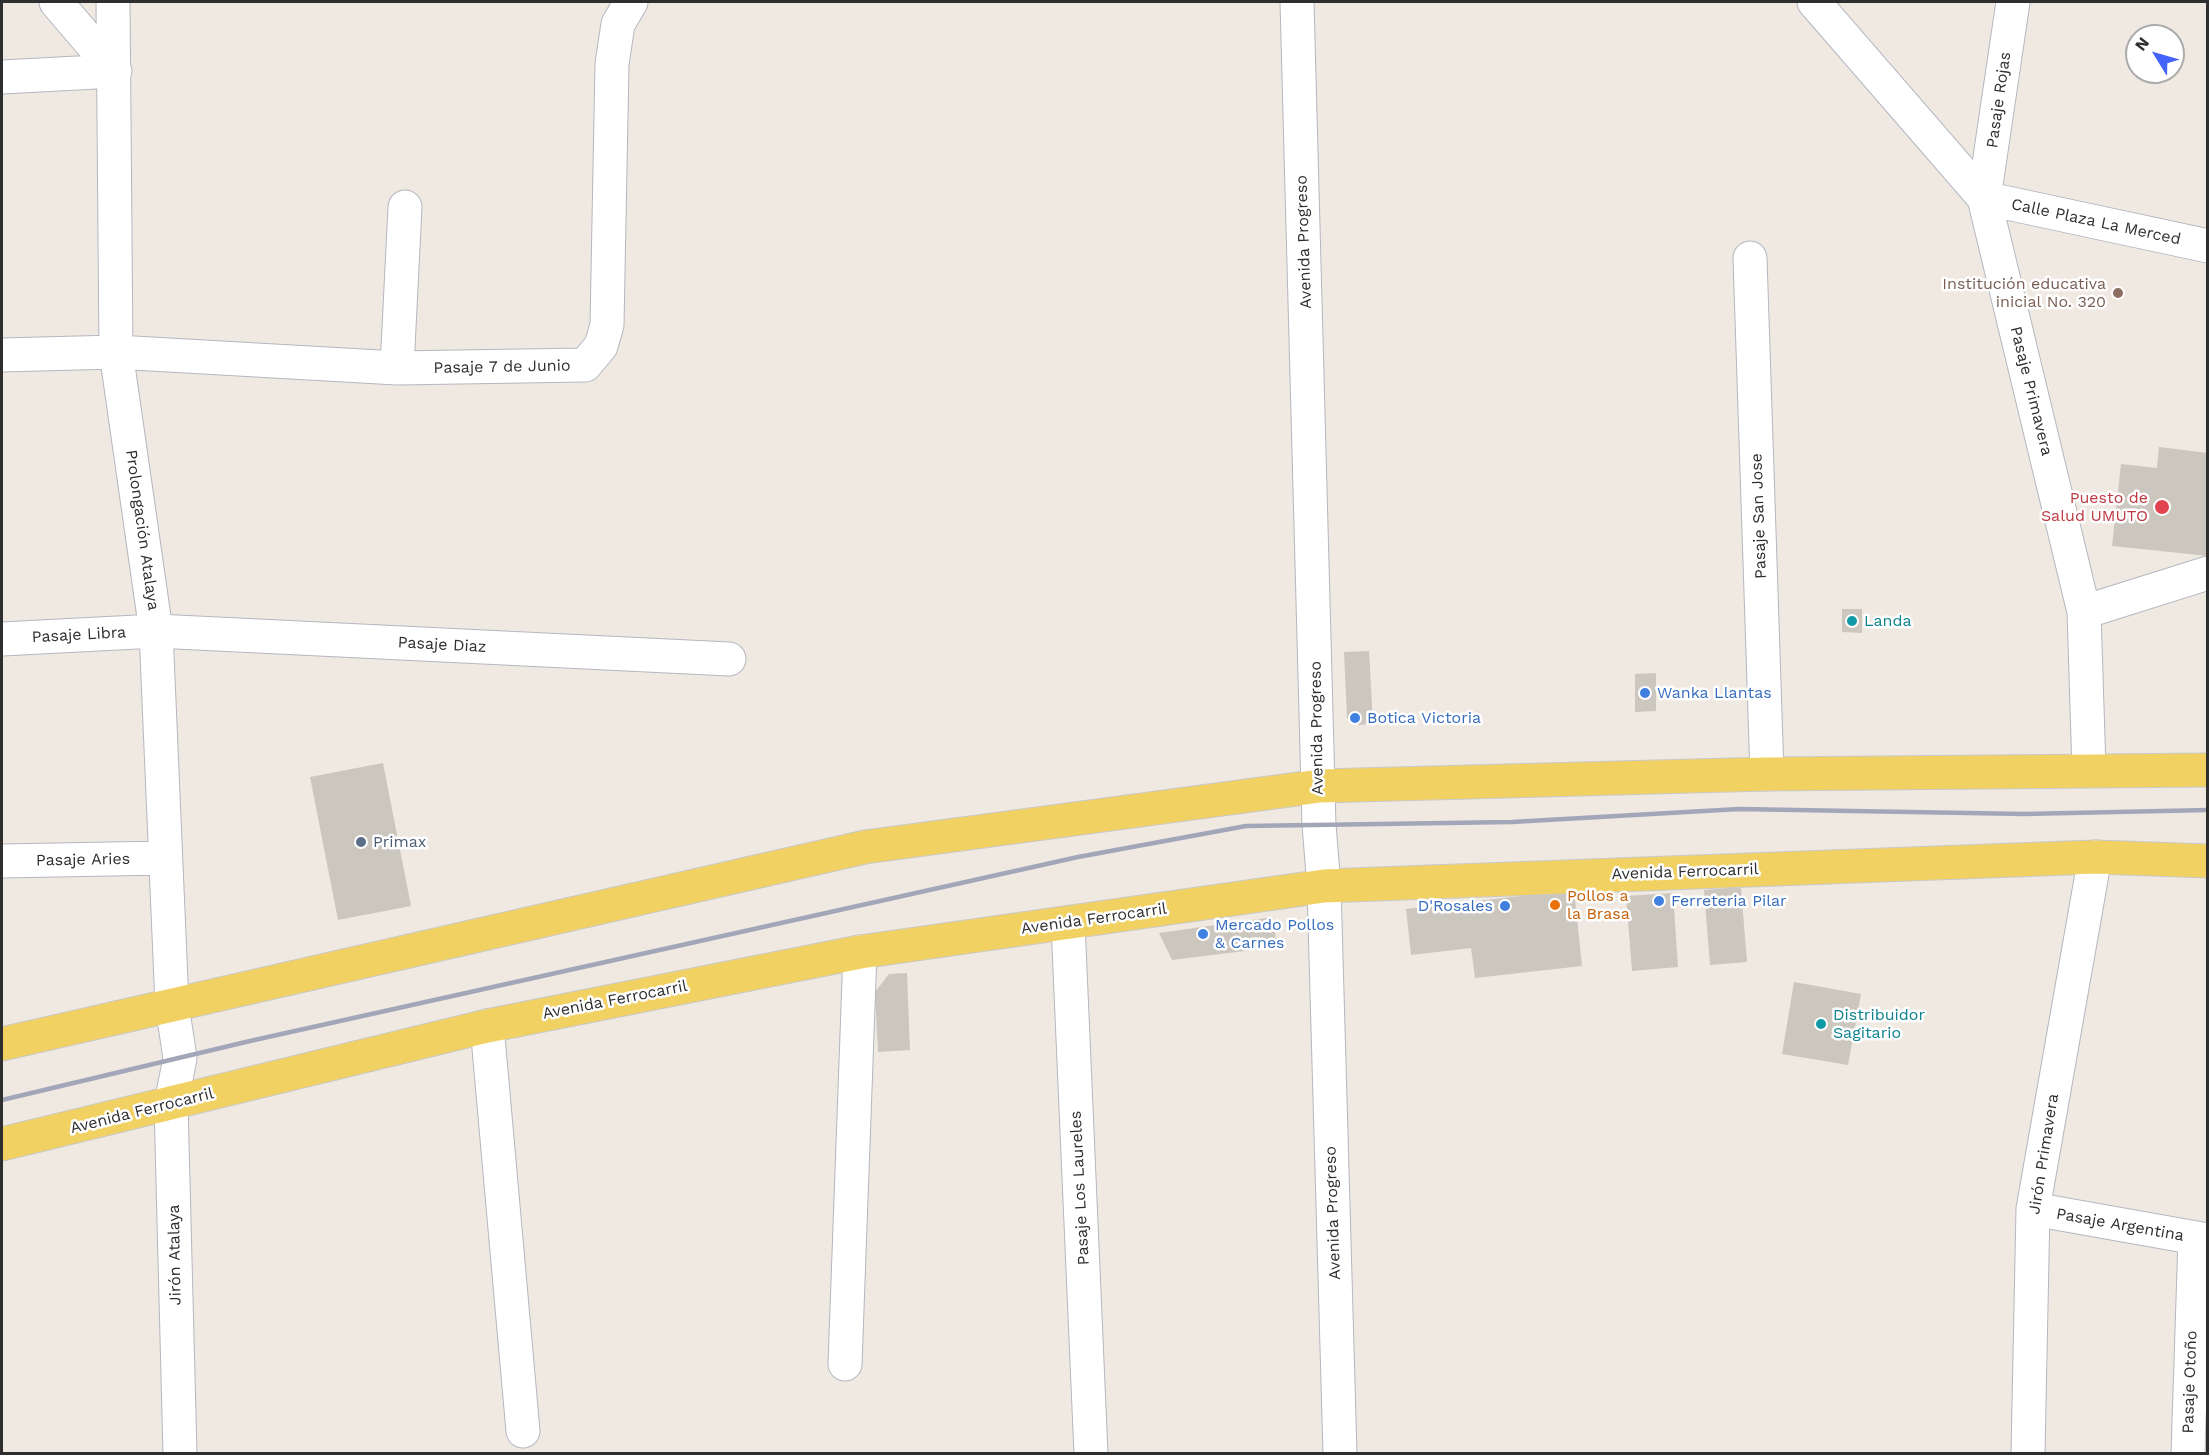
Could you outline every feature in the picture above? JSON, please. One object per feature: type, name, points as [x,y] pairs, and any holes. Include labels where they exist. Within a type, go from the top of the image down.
[{"type":"main road","points":[[2,1044],[865,847],[1320,786],[1767,774],[2089,770],[2208,771]]},
{"type":"main road","name":"Avenida Ferrocarril","points":[[2,1144],[486,1026],[860,952],[1324,886],[2096,857],[2208,861]]},
{"type":"street","points":[[56,2],[115,71]]},
{"type":"street","name":"Prolongación Atalaya","points":[[112,2],[115,71],[116,352],[156,631],[172,1005],[180,1058]]},
{"type":"street","name":"Pasaje 7 de Junio","points":[[2,355],[116,352],[397,368],[585,365],[601,346],[607,325],[612,64],[618,24],[631,2]]},
{"type":"street","name":"Avenida Progreso","points":[[1297,2],[1320,786],[1319,825],[1324,886],[1340,1454]]},
{"type":"street","name":"Pasaje Primavera","points":[[1814,2],[1984,198],[2084,612],[2089,770]]},
{"type":"street","name":"Pasaje Rojas","points":[[1984,198],[2013,2]]},
{"type":"street","points":[[2,77],[115,71]]},
{"type":"street","name":"Calle Plaza La Merced","points":[[1984,198],[2208,246]]},
{"type":"street","points":[[397,368],[405,207]]},
{"type":"street","name":"Pasaje San Jose","points":[[1750,258],[1767,774]]},
{"type":"street","points":[[2084,612],[2208,573]]},
{"type":"street","name":"Pasaje Libra","points":[[2,639],[156,631]]},
{"type":"street","name":"Pasaje Diaz","points":[[156,631],[729,659]]},
{"type":"street","name":"Jirón Primavera","points":[[2028,1454],[2033,1209],[2096,857]]},
{"type":"street","name":"Pasaje Aries","points":[[2,861],[165,858]]},
{"type":"street","name":"Pasaje Los Laureles","points":[[1068,922],[1091,1454]]},
{"type":"street","points":[[845,1364],[860,952]]},
{"type":"street","points":[[486,1026],[523,1431]]},
{"type":"street","name":"Jirón Atalaya","points":[[180,1058],[171,1104],[180,1454]]},
{"type":"street","name":"Pasaje Argentina","points":[[2033,1209],[2201,1239]]},
{"type":"street","name":"Pasaje Otoño","points":[[2188,1454],[2201,1239]]},
{"type":"building","name":"Puesto de Salud UMUTO","points":[[2159,447],[2208,453],[2208,556],[2112,546],[2121,464],[2157,468]]},
{"type":"building","name":"Landa","points":[[1842,609],[1862,609],[1862,633],[1842,632]]},
{"type":"building","points":[[1369,651],[1373,724],[1359,725],[1347,718],[1344,652]]},
{"type":"building","name":"Wanka Llantas","points":[[1656,673],[1656,711],[1635,712],[1635,674]]},
{"type":"building","name":"Primax","points":[[383,763],[411,906],[338,920],[310,777]]},
{"type":"building","points":[[1741,887],[1747,962],[1710,965],[1704,890]]},
{"type":"building","points":[[1574,890],[1582,966],[1475,978],[1471,948],[1411,955],[1406,909]]},
{"type":"building","points":[[1673,893],[1678,967],[1632,971],[1626,896]]},
{"type":"building","points":[[1273,917],[1277,947],[1172,960],[1159,933]]},
{"type":"building","points":[[907,973],[910,1050],[878,1052],[875,992],[889,974]]},
{"type":"building","name":"Distribuidor Sagitario","points":[[1794,982],[1861,994],[1848,1065],[1782,1054]]},
{"type":"railway","points":[[2,1100],[250,1041],[1078,857],[1246,826],[1512,822],[1739,809],[2024,814],[2208,810]]},
{"type":"place","name":"Institución educativa inicial No. 320","points":[[2118,293]]},
{"type":"place","name":"Puesto de Salud UMUTO","points":[[2162,507]]},
{"type":"place","name":"Landa","points":[[1852,621]]},
{"type":"place","name":"Wanka Llantas","points":[[1645,693]]},
{"type":"place","name":"Botica Victoria","points":[[1355,718]]},
{"type":"place","name":"Primax","points":[[361,842]]},
{"type":"place","name":"Ferreteria Pilar","points":[[1659,901]]},
{"type":"place","name":"Pollos a la Brasa","points":[[1555,905]]},
{"type":"place","name":"D'Rosales","points":[[1505,906]]},
{"type":"place","name":"Mercado Pollos & Carnes","points":[[1203,934]]},
{"type":"place","name":"Distribuidor Sagitario","points":[[1821,1024]]}]
